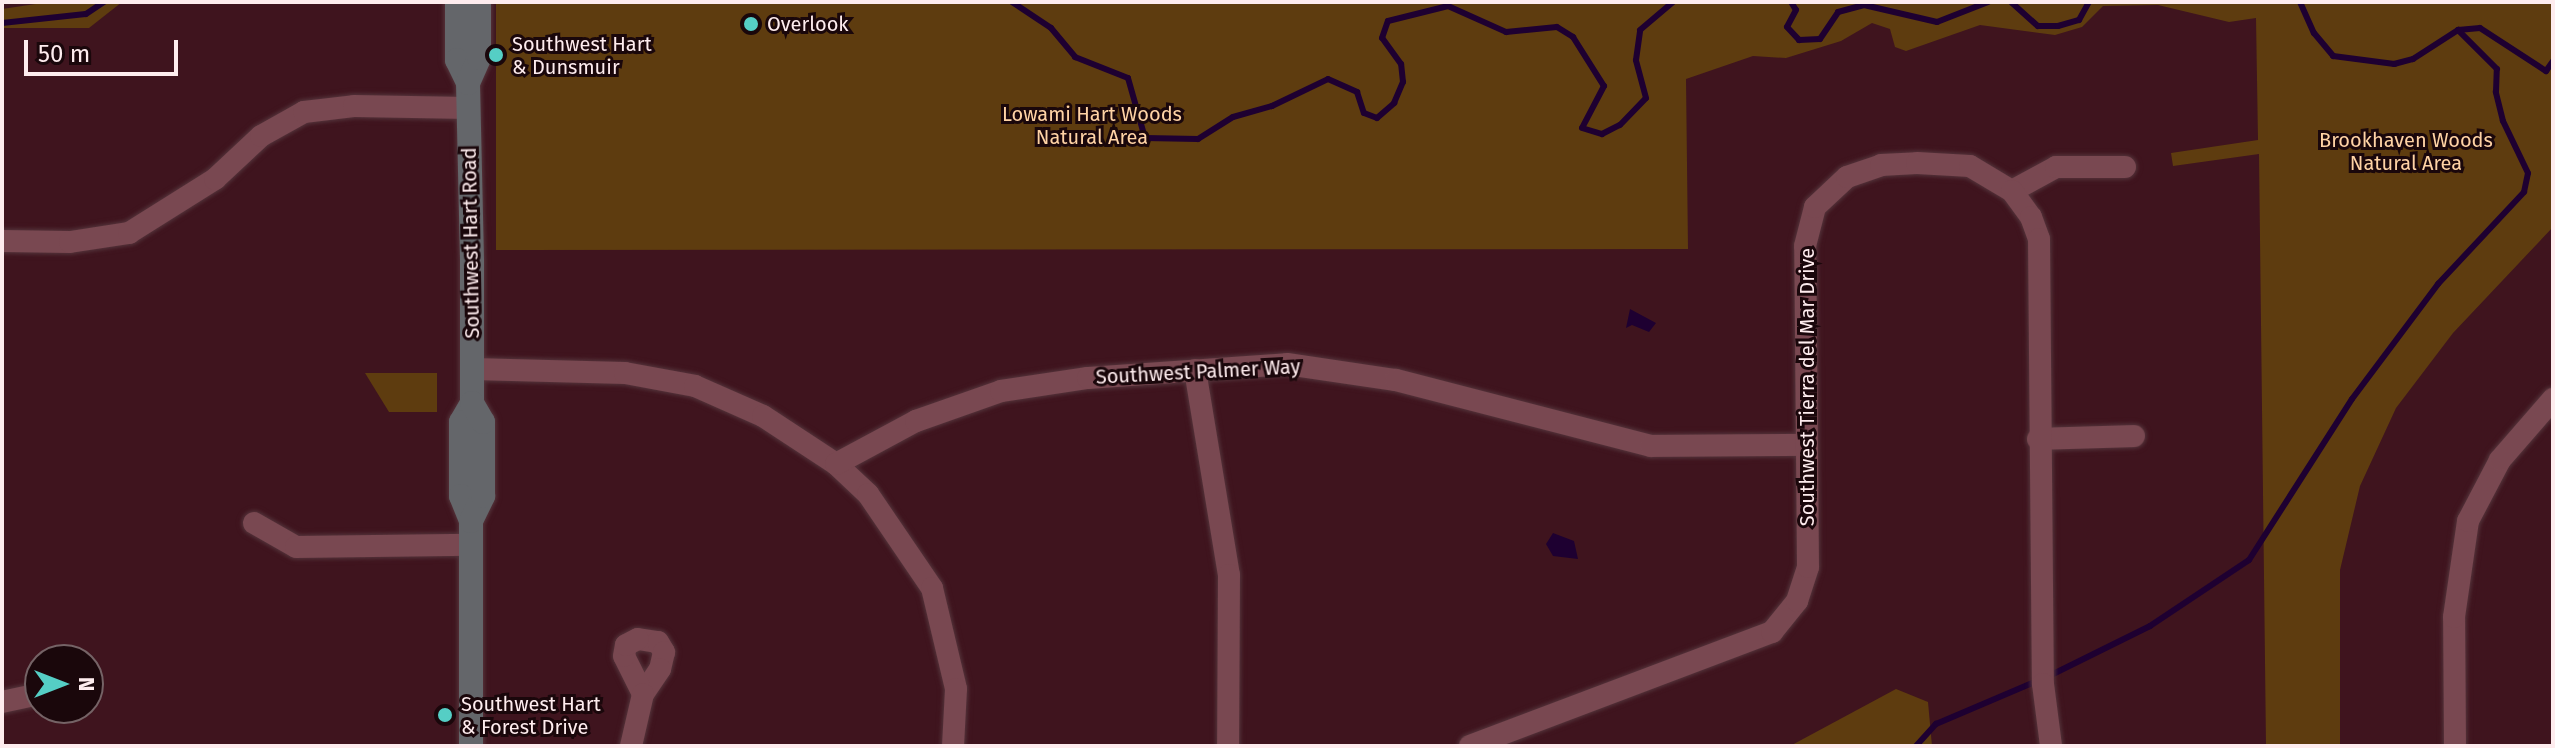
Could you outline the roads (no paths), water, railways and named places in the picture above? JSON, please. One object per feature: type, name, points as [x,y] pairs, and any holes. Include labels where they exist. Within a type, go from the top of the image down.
[{"type":"main road","name":"Southwest Hart Road","points":[[457,2],[457,60],[468,83],[469,108],[473,369],[472,403],[461,422],[461,496],[471,533],[471,746]]},
{"type":"main road","name":"Southwest Hart Road","points":[[468,83],[479,58],[479,2]]},
{"type":"street","points":[[2,241],[70,242],[129,233],[215,179],[261,136],[304,112],[354,106],[469,108]]},
{"type":"street","name":"Southwest Tierra del Mar Drive","points":[[1470,746],[1772,632],[1797,601],[1808,567],[1805,246],[1815,207],[1847,177],[1881,165],[1970,166],[2012,191],[2031,217],[2039,239],[2038,439],[2042,655],[2051,746]]},
{"type":"street","points":[[2012,191],[2056,167],[2125,167]]},
{"type":"street","name":"Southwest Palmer Way","points":[[836,464],[916,421],[1001,391],[1195,370],[1287,364],[1348,370],[1651,446],[1807,445]]},
{"type":"street","points":[[473,369],[625,373],[695,386],[763,416],[836,464],[868,494],[932,588],[956,689],[953,746]]},
{"type":"street","points":[[1195,370],[1229,575],[1228,746]]},
{"type":"street","points":[[2455,746],[2454,617],[2468,521],[2500,460],[2553,399]]},
{"type":"street","points":[[2038,439],[2134,436]]},
{"type":"street","points":[[254,523],[296,547],[471,533]]},
{"type":"street","points":[[631,746],[643,694]]},
{"type":"street","points":[[2,702],[24,697]]},
{"type":"waterway","points":[[2,23],[86,14],[104,2]]},
{"type":"waterway","points":[[1012,2],[1051,28],[1075,57],[1128,78],[1145,138],[1198,139],[1233,117],[1272,106],[1328,79],[1357,92],[1364,113],[1377,118],[1394,103],[1403,82],[1401,64],[1382,38],[1388,21],[1448,6],[1506,32],[1557,27],[1573,37],[1604,86],[1582,128],[1602,134],[1620,125],[1646,98],[1636,60],[1640,30],[1673,2]]},
{"type":"waterway","points":[[1791,2],[1796,10],[1787,27],[1799,40],[1820,39],[1838,12],[1864,5],[1937,22],[1988,2]]},
{"type":"waterway","points":[[2011,2],[2038,26],[2058,26],[2079,20],[2089,2]]},
{"type":"waterway","points":[[2300,2],[2314,33],[2333,56],[2394,64],[2413,59],[2458,30],[2480,28],[2546,71],[2553,61]]},
{"type":"waterway","points":[[2047,677],[2150,626],[2249,560],[2352,399],[2438,284],[2524,192],[2528,173],[2503,121],[2496,92],[2497,69],[2458,30]]},
{"type":"waterway","points":[[1916,746],[1936,724],[2037,681]]},
{"type":"place","name":"Overlook","points":[[751,24]]},
{"type":"place","name":"Southwest Hart & Dunsmuir","points":[[496,55]]},
{"type":"place","name":"Southwest Hart & Forest Drive","points":[[445,715]]},
{"type":"park label","name":"Lowami Hart Woods Natural Area","points":[[1092,126]]},
{"type":"park label","name":"Brookhaven Woods Natural Area","points":[[2406,152]]}]
